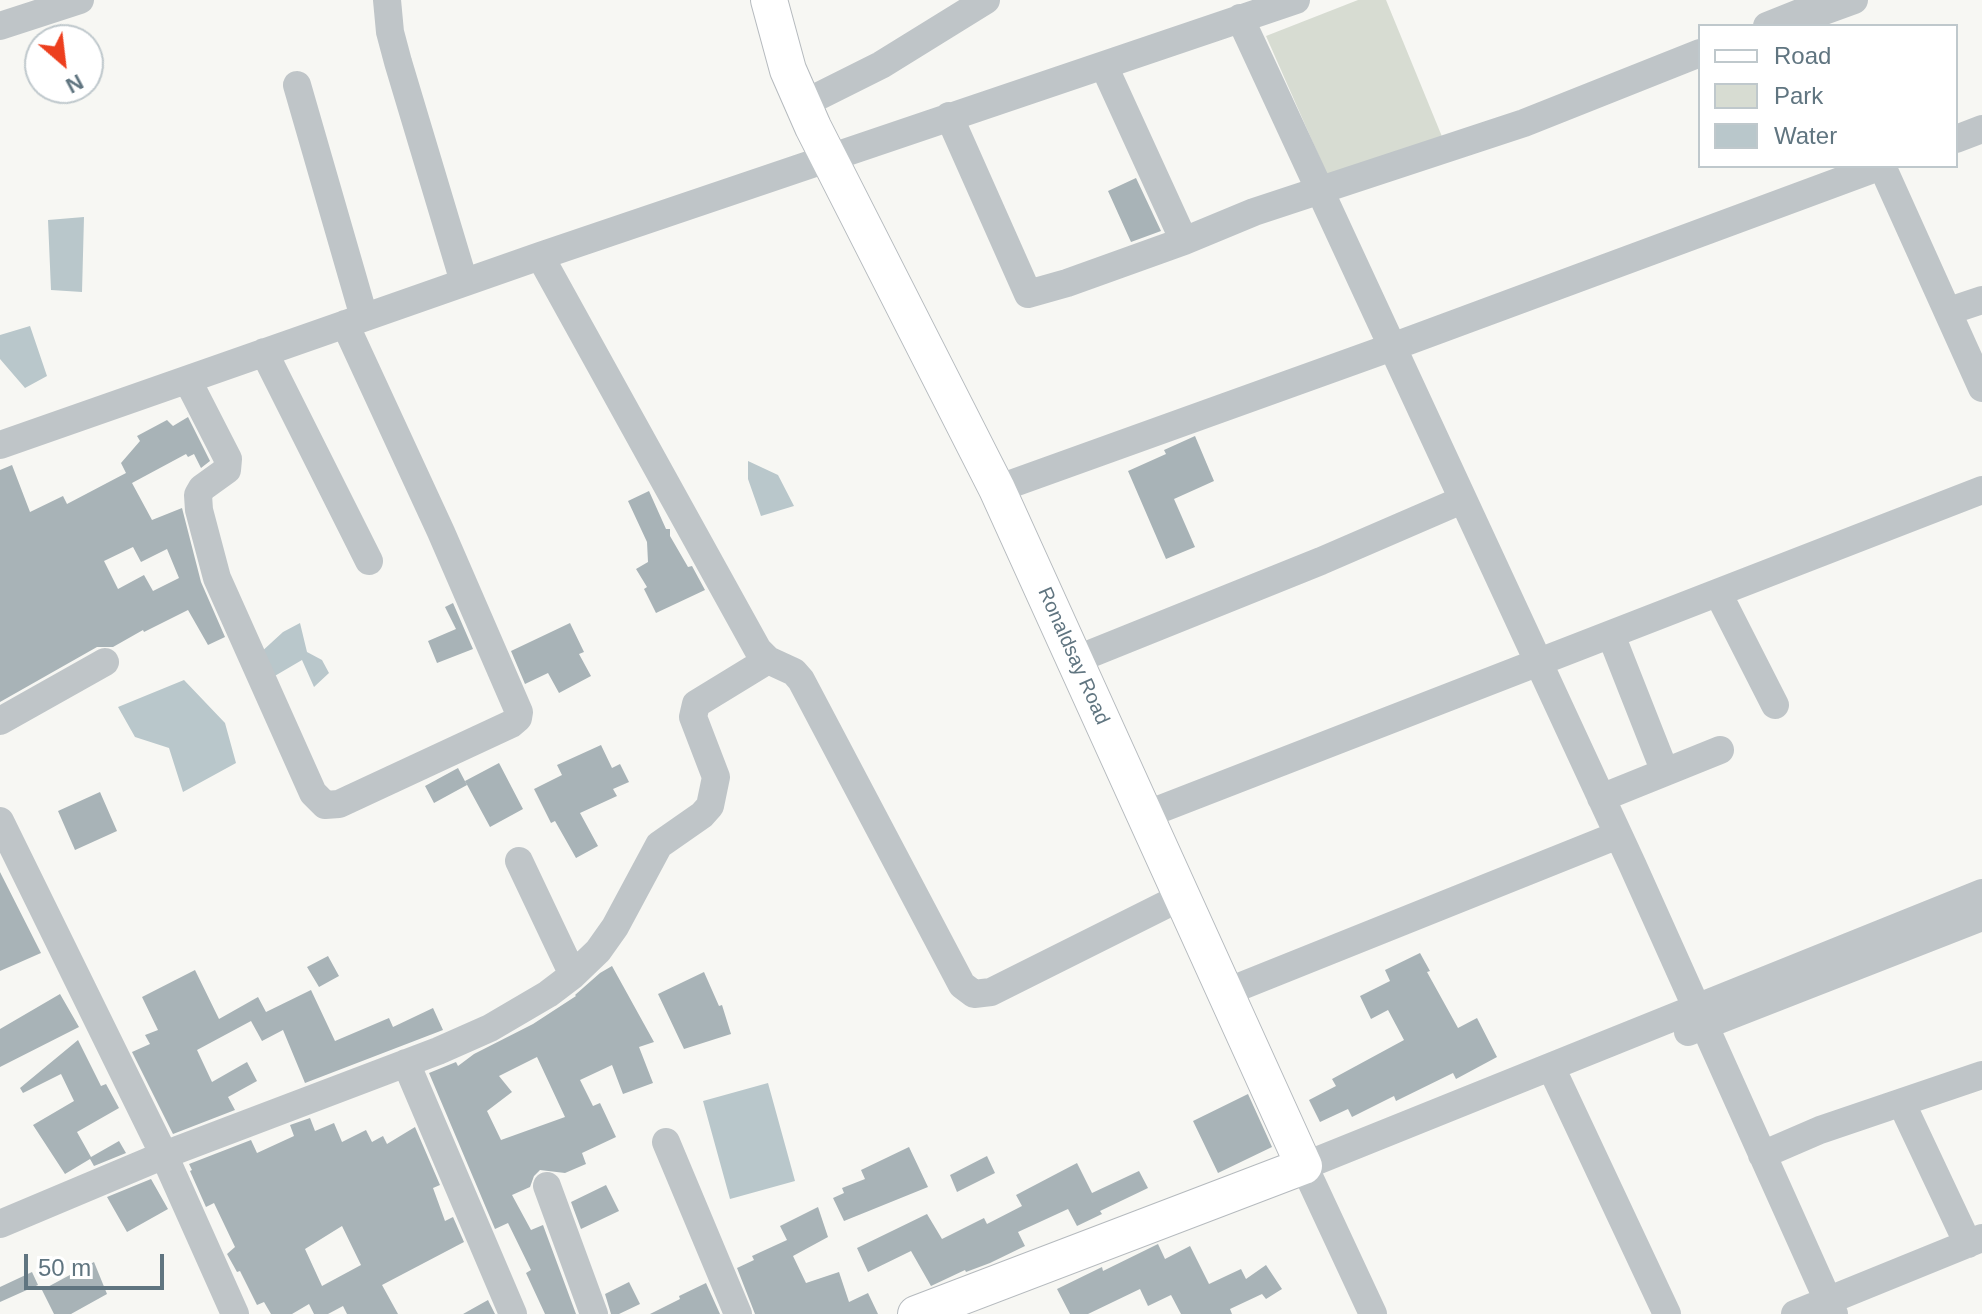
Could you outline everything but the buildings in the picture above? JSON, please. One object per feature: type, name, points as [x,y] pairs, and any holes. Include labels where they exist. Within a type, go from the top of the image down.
[{"type":"main road","name":"Ronaldsay Road","points":[[769,0],[788,70],[803,104],[997,489],[1304,1166]]},
{"type":"main road","points":[[916,1314],[1304,1166]]},
{"type":"street","points":[[0,26],[80,0]]},
{"type":"street","points":[[387,0],[390,32],[398,62],[464,282]]},
{"type":"street","points":[[803,104],[881,65],[986,0]]},
{"type":"street","points":[[0,445],[464,282],[1104,66],[1253,9],[1296,0]]},
{"type":"street","points":[[1773,24],[1854,0]]},
{"type":"street","points":[[1253,9],[1320,192],[1618,835],[1831,1308]]},
{"type":"street","points":[[949,116],[1028,294],[1184,241],[1254,212],[1524,123],[1698,54]]},
{"type":"street","points":[[1104,66],[1184,241]]},
{"type":"street","points":[[188,381],[228,459],[227,470],[202,488],[197,501],[217,578],[313,793],[325,805],[339,804],[518,718],[519,712],[441,532],[355,320],[297,85]]},
{"type":"street","points":[[1958,138],[1982,130]]},
{"type":"street","points":[[997,489],[1876,168]]},
{"type":"street","points":[[1882,168],[1982,388]]},
{"type":"street","points":[[540,256],[758,650],[768,660],[784,665],[801,680],[962,985],[968,991],[991,992],[1181,897]]},
{"type":"street","points":[[1949,311],[1982,300]]},
{"type":"street","points":[[264,352],[369,561]]},
{"type":"street","points":[[1145,815],[1982,490]]},
{"type":"street","points":[[1075,660],[1321,561],[1462,500]]},
{"type":"street","points":[[1718,593],[1775,705]]},
{"type":"street","points":[[1611,635],[1665,772]]},
{"type":"street","points":[[0,1224],[164,1155],[490,1028],[548,994],[598,951],[615,927],[659,845],[710,806],[716,777],[693,717],[696,704],[768,660]]},
{"type":"street","points":[[0,721],[105,662]]},
{"type":"street","points":[[1601,798],[1720,750]]},
{"type":"street","points":[[0,821],[164,1155],[235,1314]]},
{"type":"street","points":[[1224,993],[1618,835]]},
{"type":"street","points":[[519,861],[573,975]]},
{"type":"street","points":[[1304,1166],[1515,1082],[1554,1074],[1700,1016],[1982,893]]},
{"type":"street","points":[[1700,1016],[1982,917]]},
{"type":"street","points":[[406,1063],[513,1314]]},
{"type":"street","points":[[1554,1074],[1667,1314]]},
{"type":"street","points":[[1762,1155],[1820,1130],[1982,1075]]},
{"type":"street","points":[[1795,1314],[1831,1308],[1975,1241],[1902,1104]]},
{"type":"street","points":[[666,1142],[738,1314]]},
{"type":"street","name":"Ronaldsay Road","points":[[1304,1166],[1373,1314]]},
{"type":"street","points":[[547,1186],[594,1314]]},
{"type":"green space","points":[[1358,0],[1386,0],[1443,139],[1329,179],[1266,36]]},
{"type":"water","points":[[84,217],[82,292],[51,290],[48,220]]},
{"type":"water","points":[[30,326],[47,376],[25,388],[0,359],[0,335]]},
{"type":"water","points":[[748,461],[778,475],[794,506],[761,516],[748,479]]},
{"type":"water","points":[[300,623],[307,652],[322,660],[329,673],[314,687],[302,660],[273,677],[259,654],[283,632]]},
{"type":"water","points":[[184,680],[225,723],[236,763],[183,792],[169,748],[135,737],[118,707]]},
{"type":"water","points":[[768,1083],[795,1181],[730,1199],[703,1101]]}]
